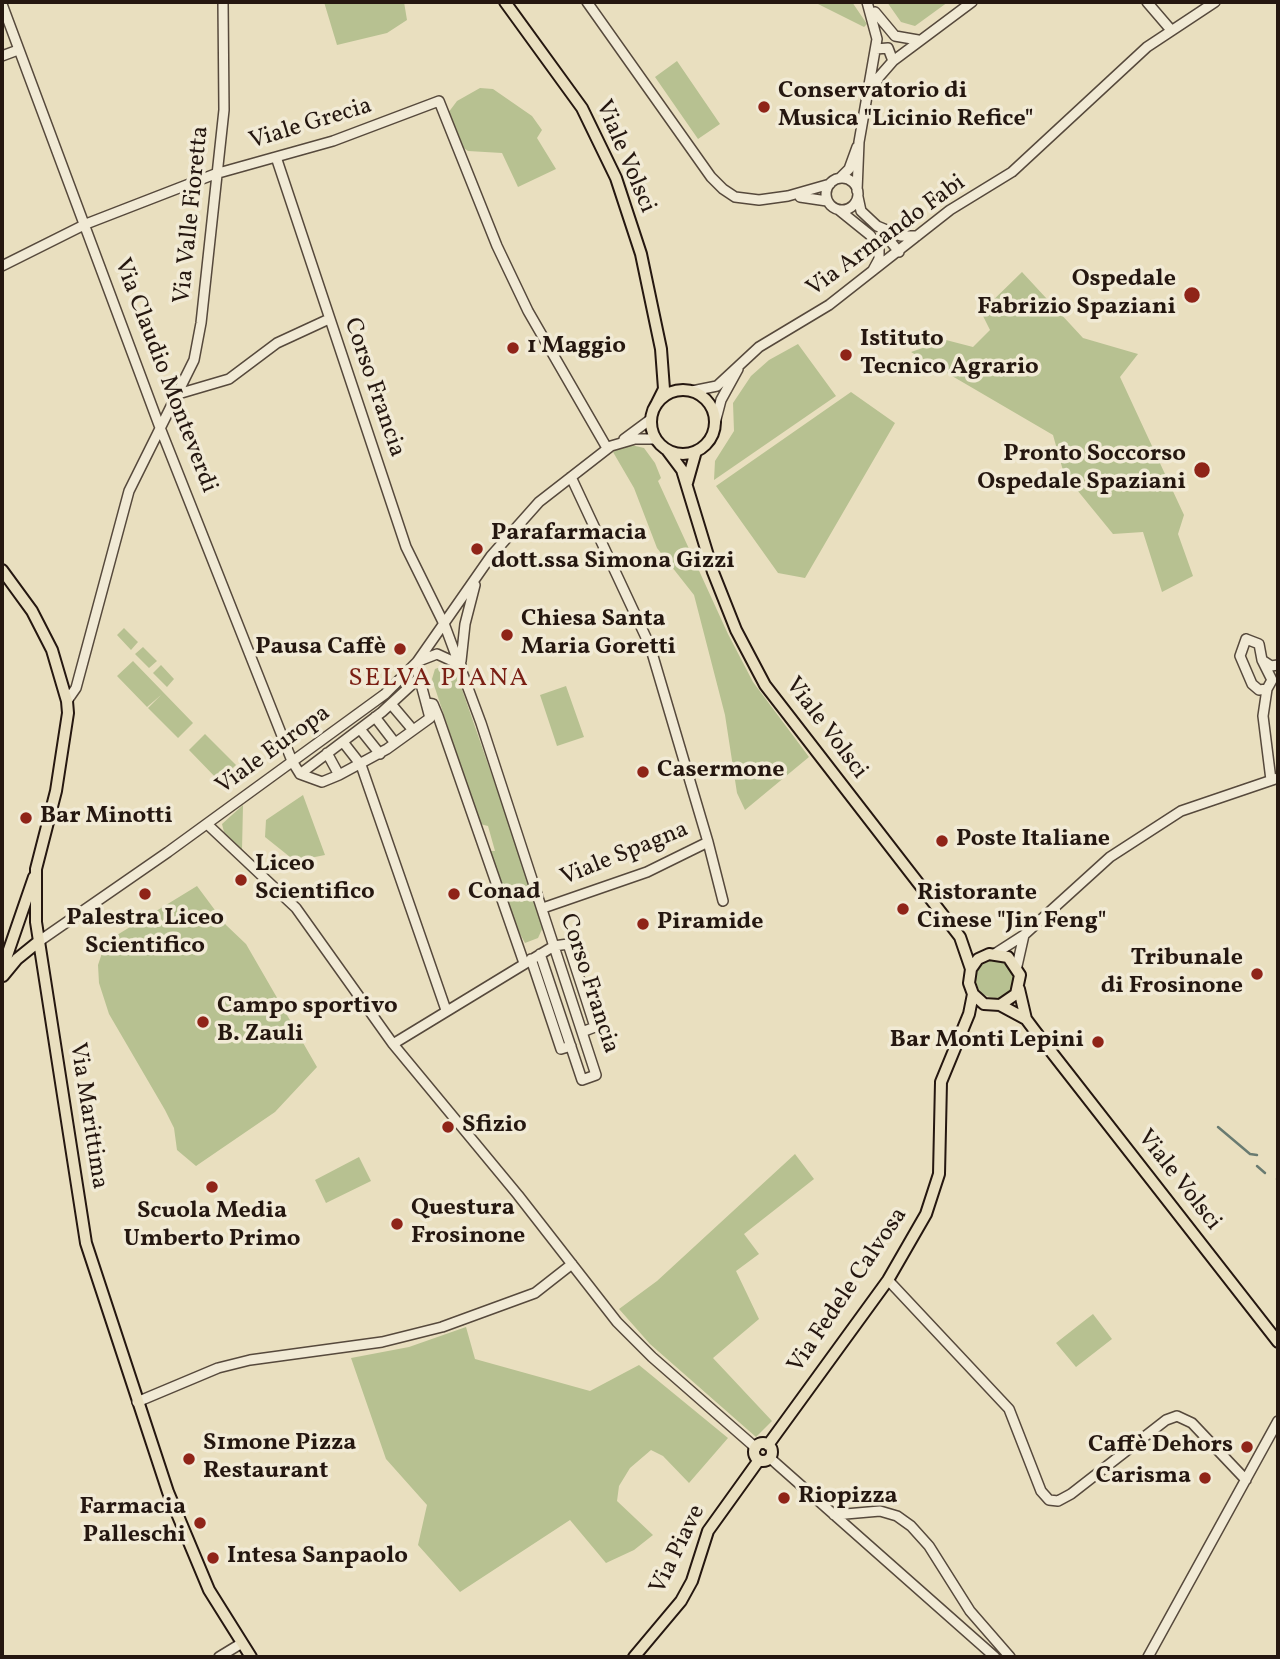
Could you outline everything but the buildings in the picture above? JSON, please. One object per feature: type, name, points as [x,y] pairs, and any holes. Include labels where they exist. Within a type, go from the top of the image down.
[{"type":"main road","name":"Viale Volsci","points":[[505,2],[561,75],[600,142],[615,178],[641,254],[661,349],[664,389],[651,419]]},
{"type":"main road","name":"Viale Volsci","points":[[661,349],[673,380],[709,403],[715,423]]},
{"type":"main road","points":[[656,405],[667,394],[687,390]]},
{"type":"main road","points":[[651,419],[656,439],[677,461],[687,486]]},
{"type":"main road","points":[[667,450],[681,454],[696,451],[710,440],[715,423]]},
{"type":"main road","points":[[687,486],[696,451]]},
{"type":"main road","name":"Viale Volsci","points":[[687,486],[696,522],[736,630],[765,685],[960,937],[971,969]]},
{"type":"main road","name":"Via Marittima","points":[[2,570],[32,611],[52,650],[67,701],[68,713],[55,791],[36,869],[38,942],[86,1243],[136,1402],[168,1492],[209,1590],[248,1656]]},
{"type":"main road","points":[[2,970],[36,869]]},
{"type":"main road","name":"Viale Volsci","points":[[960,937],[993,954]]},
{"type":"main road","points":[[2,978],[17,959],[38,942]]},
{"type":"main road","points":[[993,954],[1008,957],[1017,966],[1020,980],[1013,998],[997,1005],[984,1004],[973,994],[968,983],[971,969],[978,959],[993,954]]},
{"type":"main road","name":"Viale Volsci","points":[[1018,989],[1026,1019],[1275,1339],[1278,1350]]},
{"type":"main road","name":"Via Fedele Calvosa","points":[[768,1445],[888,1280],[913,1241],[934,1195],[941,1154],[941,1082],[963,1029],[973,994]]},
{"type":"main road","name":"Viale Volsci","points":[[997,1005],[1026,1019]]},
{"type":"main road","name":"Via Fedele Calvosa","points":[[963,1029],[977,1015],[997,1005]]},
{"type":"main road","points":[[760,1444],[768,1445],[772,1451],[764,1459],[756,1448],[760,1444]]},
{"type":"main road","name":"Via Piave","points":[[634,1657],[681,1601],[692,1581],[708,1531],[764,1459]]},
{"type":"street","name":"Via Valle Fioretta","points":[[67,701],[76,688],[122,511],[159,425],[194,360],[201,323],[224,110],[223,2]]},
{"type":"street","points":[[587,2],[718,184],[735,197],[746,200],[788,196],[830,184],[840,178],[849,169],[859,142],[875,83],[893,61],[972,2]]},
{"type":"street","points":[[868,2],[895,36],[907,41],[921,40]]},
{"type":"street","points":[[866,112],[877,32],[868,2]]},
{"type":"street","points":[[1147,2],[1171,30]]},
{"type":"street","points":[[1190,16],[1195,2]]},
{"type":"street","name":"Via Armando Fabi","points":[[687,390],[711,389],[759,347],[808,318],[870,275],[950,209],[1012,172],[1147,47],[1213,2]]},
{"type":"street","name":"Via Claudio Monteverdi","points":[[2,4],[159,425],[292,761],[300,774]]},
{"type":"street","points":[[876,49],[885,46],[890,50],[893,61]]},
{"type":"street","points":[[2,56],[18,50]]},
{"type":"street","name":"Viale Grecia","points":[[2,266],[86,224],[215,174],[358,132],[439,101],[497,246],[528,311],[607,448]]},
{"type":"street","points":[[859,142],[858,193],[861,211],[894,243],[899,252]]},
{"type":"street","name":"Corso Francia","points":[[276,157],[406,547],[445,626],[461,666],[596,1075],[582,1080],[571,1046],[532,959]]},
{"type":"street","points":[[840,178],[849,180],[858,193]]},
{"type":"street","points":[[827,201],[826,192],[830,184]]},
{"type":"street","points":[[839,210],[852,207],[858,193]]},
{"type":"street","points":[[788,196],[827,201],[870,235],[899,252]]},
{"type":"street","points":[[877,226],[901,236],[917,236]]},
{"type":"street","points":[[870,235],[880,255],[870,275]]},
{"type":"street","points":[[178,394],[229,379],[277,343],[329,319]]},
{"type":"street","points":[[715,423],[721,400],[741,364]]},
{"type":"street","points":[[621,442],[651,419]]},
{"type":"street","points":[[621,442],[656,439]]},
{"type":"street","name":"Viale Europa","points":[[38,942],[207,824],[385,694],[416,664],[445,626],[478,574],[522,518],[607,448],[621,442]]},
{"type":"street","name":"Viale Spagna","points":[[543,908],[647,872],[708,842],[650,646],[571,477]]},
{"type":"street","points":[[300,774],[322,782],[340,775],[380,754],[430,718],[416,664],[437,654],[461,666],[465,624],[478,574]]},
{"type":"street","points":[[993,954],[1024,935],[1110,857],[1181,811],[1274,779],[1264,716],[1240,656],[1246,639],[1259,644],[1262,660],[1275,677],[1267,689],[1264,716]]},
{"type":"street","points":[[1262,660],[1271,666],[1278,665]]},
{"type":"street","points":[[300,774],[375,718],[420,677]]},
{"type":"street","points":[[1252,684],[1259,690],[1267,689]]},
{"type":"street","points":[[427,703],[433,704],[439,716],[532,959]]},
{"type":"street","points":[[391,704],[412,730]]},
{"type":"street","points":[[375,718],[396,743]]},
{"type":"street","points":[[360,729],[380,754]]},
{"type":"street","points":[[343,742],[361,765],[446,1010]]},
{"type":"street","points":[[327,753],[340,775]]},
{"type":"street","points":[[207,824],[296,908],[393,1044],[617,1322],[652,1357],[756,1448]]},
{"type":"street","points":[[708,842],[723,901]]},
{"type":"street","points":[[1017,966],[1024,935]]},
{"type":"street","points":[[393,1044],[554,946],[568,944],[589,997],[595,1027],[582,1032]]},
{"type":"street","points":[[136,1402],[218,1368],[250,1360],[382,1342],[442,1327],[535,1293],[572,1264]]},
{"type":"street","points":[[888,1280],[1009,1409],[1041,1491],[1049,1500],[1058,1501],[1071,1494],[1166,1420],[1177,1416],[1192,1423],[1246,1480]]},
{"type":"street","points":[[1148,1657],[1278,1423]]},
{"type":"street","points":[[764,1459],[995,1657]]},
{"type":"street","points":[[832,1515],[880,1511],[897,1516],[911,1526],[929,1546],[970,1611],[1010,1657]]},
{"type":"street","points":[[219,1657],[242,1643]]},
{"type":"green space","points":[[324,2],[404,2],[407,20],[387,33],[337,45]]},
{"type":"green space","points":[[814,2],[852,2],[867,24],[864,27]]},
{"type":"green space","points":[[887,2],[948,2],[915,26],[901,22]]},
{"type":"green space","points":[[677,61],[720,124],[698,139],[655,77]]},
{"type":"green space","points":[[480,88],[493,89],[532,116],[542,130],[537,138],[556,169],[518,187],[502,153],[468,151],[461,146],[448,113],[457,101]]},
{"type":"green space","points":[[1022,272],[1083,338],[1138,354],[1120,377],[1184,515],[1178,534],[1193,576],[1162,592],[1143,532],[1113,534],[1064,474],[1053,435],[911,352],[946,340],[973,347],[990,330],[981,312]]},
{"type":"green space","points":[[798,344],[836,396],[714,480],[715,461],[734,431],[733,403],[751,376],[769,360]]},
{"type":"green space","points":[[851,392],[895,423],[805,578],[778,573],[716,486]]},
{"type":"green space","points":[[627,444],[644,448],[655,463],[661,478],[658,481],[753,682],[809,757],[745,810],[737,793],[725,715],[694,595],[657,548],[634,488],[613,452]]},
{"type":"green space","points":[[124,628],[138,642],[131,650],[117,635]]},
{"type":"green space","points":[[143,647],[157,661],[149,668],[135,654]]},
{"type":"green space","points":[[133,661],[193,723],[178,738],[148,708],[161,695],[147,707],[117,676]]},
{"type":"green space","points":[[161,665],[174,679],[167,687],[153,673]]},
{"type":"green space","points":[[446,665],[457,675],[544,925],[538,938],[525,943],[510,916],[488,851],[495,851],[488,826],[480,824],[432,679],[435,669]]},
{"type":"green space","points":[[566,686],[584,737],[557,746],[540,695]]},
{"type":"green space","points":[[205,734],[236,765],[219,781],[189,750]]},
{"type":"green space","points":[[303,795],[325,855],[295,861],[265,837],[266,820]]},
{"type":"green space","points":[[243,805],[242,850],[224,832],[222,824]]},
{"type":"green space","name":"Campo sportivo B. Zauli","points":[[197,886],[226,925],[246,944],[317,1067],[275,1112],[196,1166],[177,1150],[174,1128],[165,1110],[109,1014],[99,983],[98,965],[105,944]]},
{"type":"green space","points":[[995,960],[1008,966],[1014,979],[1008,992],[995,998],[982,992],[976,979],[982,966]]},
{"type":"green space","points":[[795,1154],[814,1179],[744,1234],[759,1254],[736,1271],[759,1319],[713,1358],[772,1421],[756,1437],[650,1344],[619,1309],[657,1281]]},
{"type":"green space","points":[[359,1157],[371,1181],[326,1203],[315,1180]]},
{"type":"green space","points":[[1093,1314],[1112,1339],[1076,1367],[1056,1343]]},
{"type":"green space","points":[[466,1327],[475,1359],[590,1391],[639,1365],[728,1438],[689,1483],[663,1456],[651,1450],[630,1468],[619,1486],[617,1501],[653,1535],[634,1550],[606,1563],[570,1520],[460,1592],[418,1545],[427,1505],[386,1459],[351,1358],[409,1347]]},
{"type":"waterway","points":[[1218,1127],[1250,1154],[1257,1155]]},
{"type":"waterway","points":[[1257,1166],[1265,1173]]},
{"type":"place","name":"Conservatorio di Musica \"Licinio Refice\"","points":[[764,107]]},
{"type":"place","name":"Ospedale Fabrizio Spaziani","points":[[1192,295]]},
{"type":"place","name":"1 Maggio","points":[[513,348]]},
{"type":"place","name":"Istituto Tecnico Agrario","points":[[846,355]]},
{"type":"place","name":"Pronto Soccorso Ospedale Spaziani","points":[[1202,470]]},
{"type":"place","name":"Parafarmacia dott.ssa Simona Gizzi","points":[[477,549]]},
{"type":"place","name":"Chiesa Santa Maria Goretti","points":[[507,635]]},
{"type":"place","name":"Pausa Caffè","points":[[400,649]]},
{"type":"place","name":"Casermone","points":[[643,772]]},
{"type":"place","name":"Bar Minotti","points":[[26,818]]},
{"type":"place","name":"Poste Italiane","points":[[942,841]]},
{"type":"place","name":"Liceo Scientifico","points":[[241,880]]},
{"type":"place","name":"Palestra Liceo Scientifico","points":[[145,894]]},
{"type":"place","name":"Conad","points":[[454,894]]},
{"type":"place","name":"Ristorante Cinese \"Jin Feng\"","points":[[903,909]]},
{"type":"place","name":"Piramide","points":[[643,924]]},
{"type":"place","name":"Tribunale di Frosinone","points":[[1257,974]]},
{"type":"place","name":"Campo sportivo B. Zauli","points":[[203,1022]]},
{"type":"place","name":"Bar Monti Lepini","points":[[1098,1042]]},
{"type":"place","name":"Sfizio","points":[[448,1127]]},
{"type":"place","name":"Scuola Media Umberto Primo","points":[[212,1187]]},
{"type":"place","name":"Questura Frosinone","points":[[397,1224]]},
{"type":"place","name":"Caffè Dehors","points":[[1247,1447]]},
{"type":"place","name":"S1mone Pizza Restaurant","points":[[189,1459]]},
{"type":"place","name":"Carisma","points":[[1205,1478]]},
{"type":"place","name":"Riopizza","points":[[784,1498]]},
{"type":"place","name":"Farmacia Palleschi","points":[[200,1523]]},
{"type":"place","name":"Intesa Sanpaolo","points":[[213,1558]]},
{"type":"district","name":"SELVA PIANA","points":[[439,680]]}]
